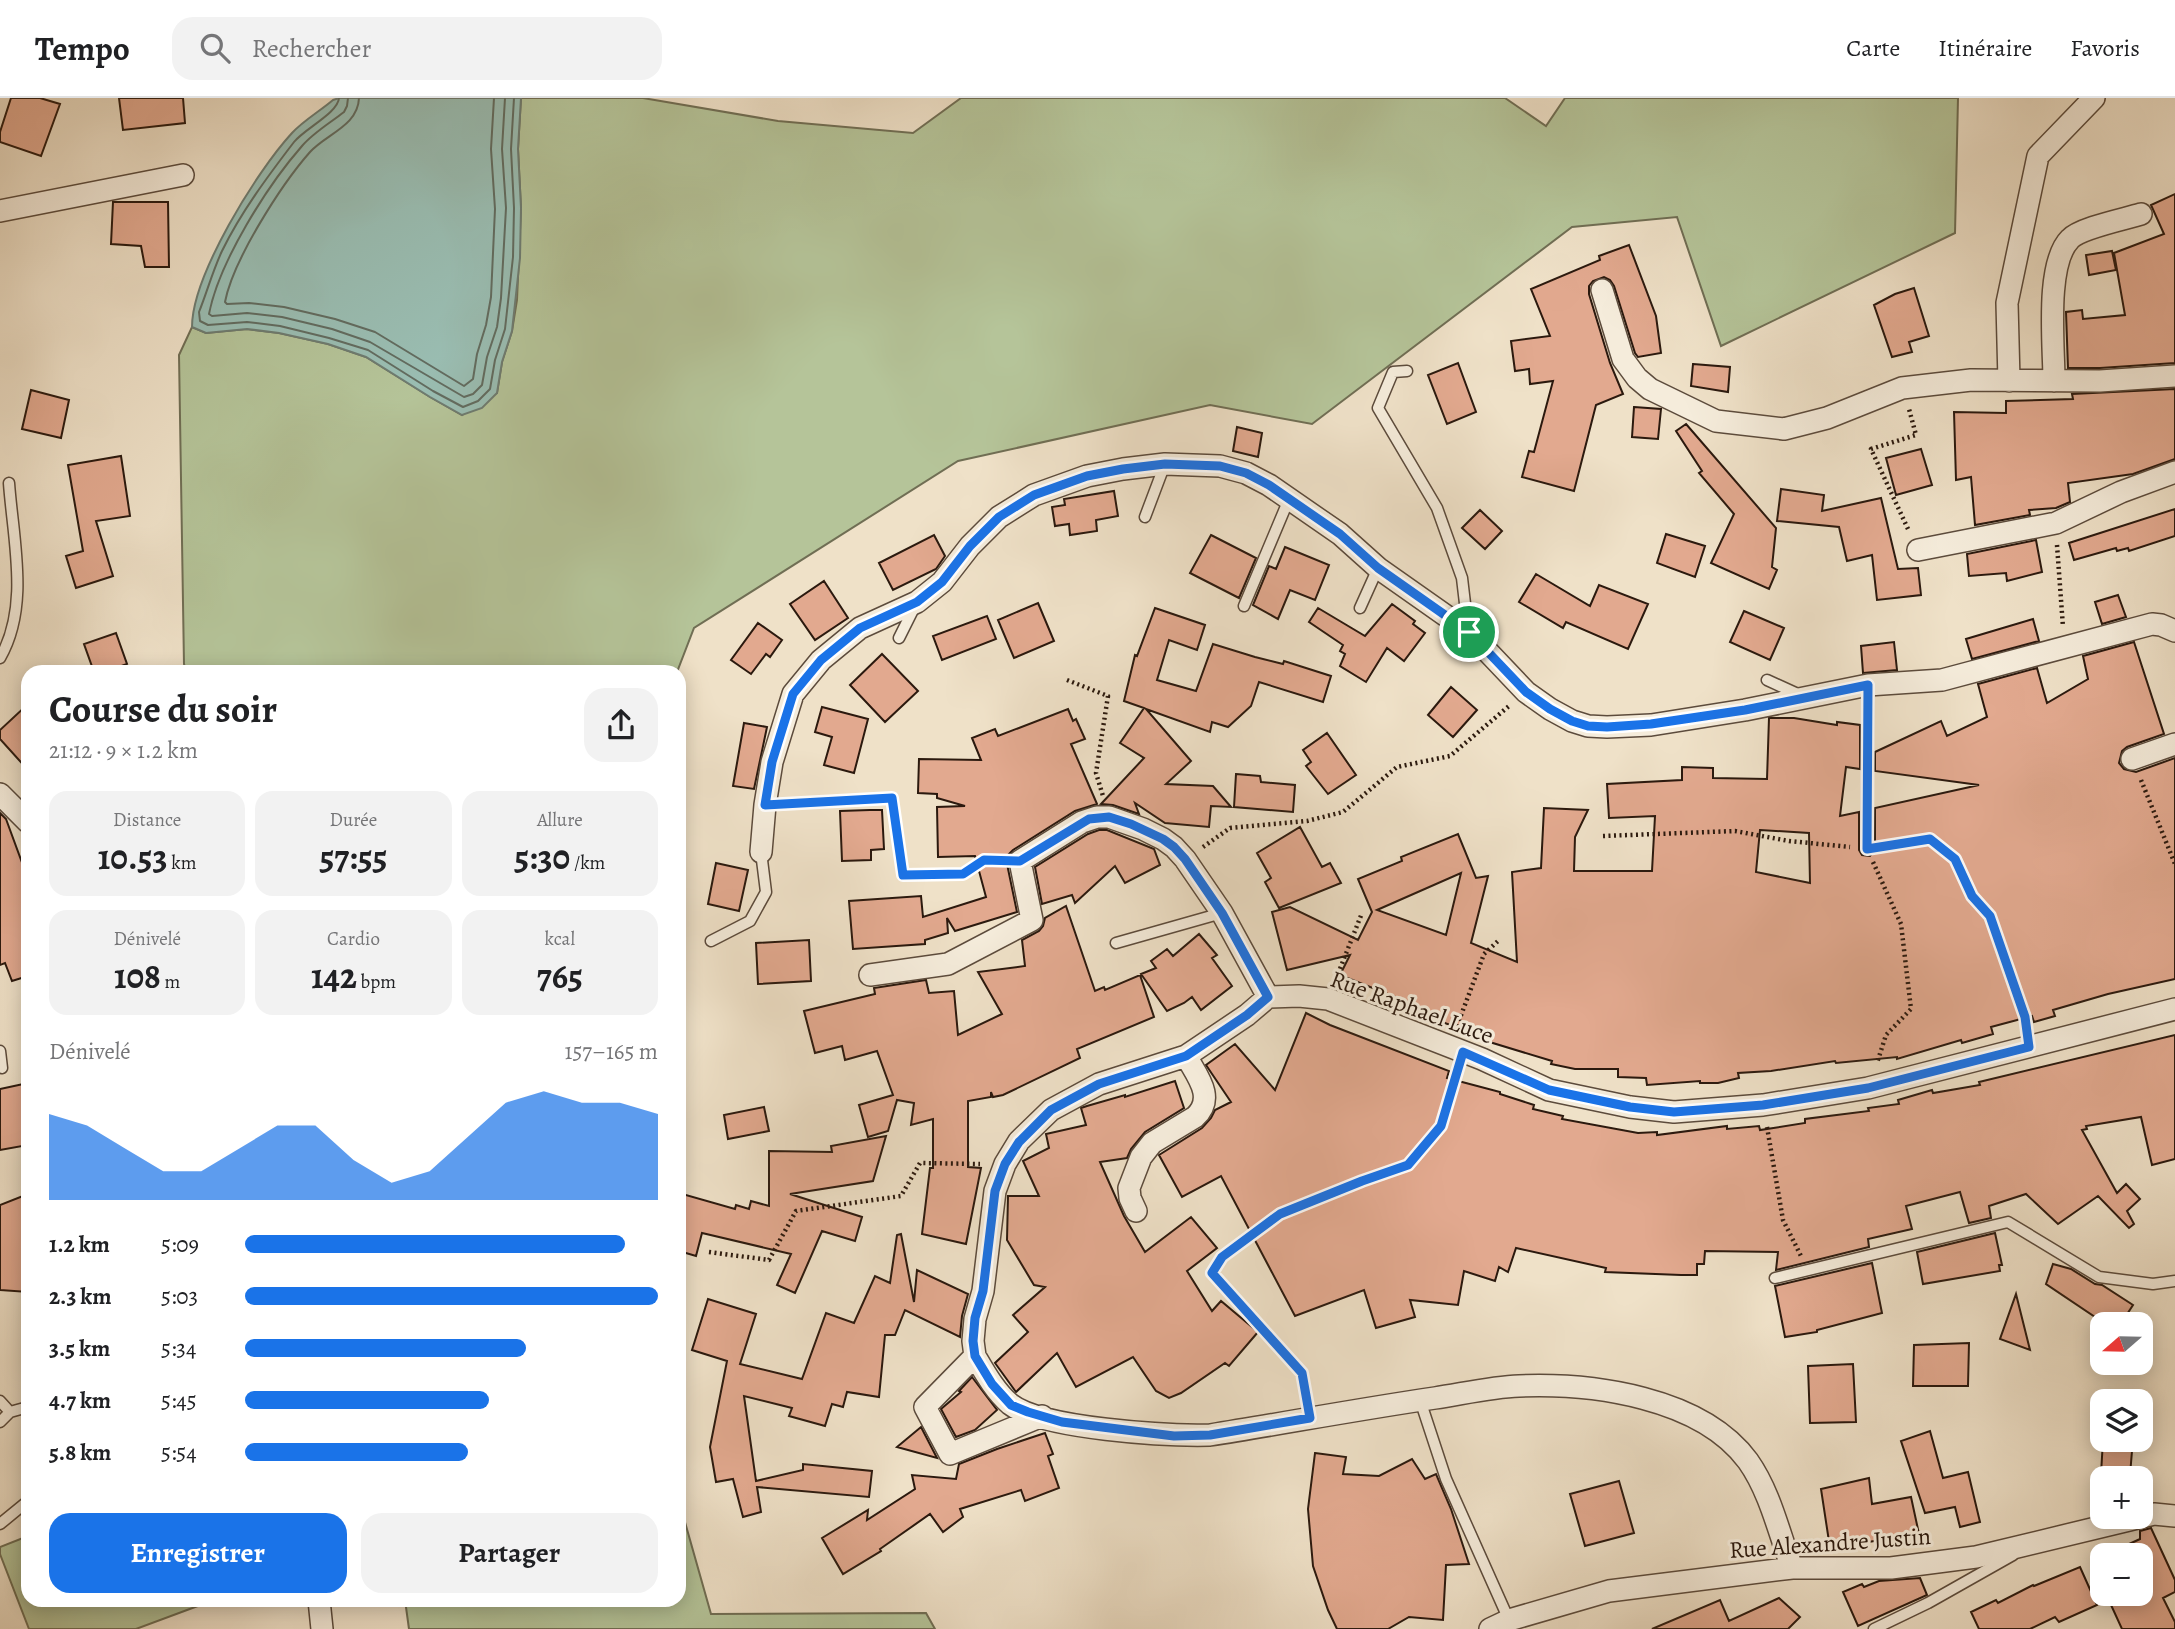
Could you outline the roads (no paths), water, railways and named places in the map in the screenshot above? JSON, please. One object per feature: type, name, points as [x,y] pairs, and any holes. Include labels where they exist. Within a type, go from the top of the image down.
[{"type":"street","points":[[2009,381],[2007,303],[2038,156],[2094,98]]},
{"type":"street","points":[[0,211],[183,175]]},
{"type":"street","points":[[2054,381],[2053,296],[2058,259],[2070,238],[2095,227],[2141,214]]},
{"type":"street","points":[[1602,290],[1623,359],[1637,377],[1650,389],[1716,421],[1784,429],[1827,418],[1902,388],[1971,380],[2100,381],[2175,376]]},
{"type":"street","points":[[761,852],[772,762],[793,694],[821,660],[860,628],[917,602],[942,582],[970,546],[999,517],[1034,495],[1087,476],[1123,469],[1165,464],[1220,466],[1246,473],[1340,534],[1378,568],[1469,632],[1526,692],[1550,709],[1588,726],[1651,724],[1868,685],[1942,680],[2152,624],[2175,631]]},
{"type":"street","points":[[1918,550],[2056,523],[2121,492],[2175,472]]},
{"type":"street","points":[[2132,759],[2175,744]]},
{"type":"street","points":[[0,794],[21,815]]},
{"type":"street","points":[[870,975],[948,964],[1032,920],[1020,861],[1082,822],[1097,817],[1109,817],[1163,839],[1185,859],[1222,913],[1268,997],[1247,1015],[1186,1056],[1099,1084],[1051,1110],[1019,1142],[1005,1164],[995,1191],[983,1291],[975,1318],[973,1341],[975,1356],[992,1384],[1011,1405],[1062,1422],[1174,1436],[1210,1435],[1517,1386],[1604,1390],[1684,1412],[1712,1428],[1747,1460],[1764,1490],[1792,1568]]},
{"type":"street","name":"Rue Raphael Luce","points":[[1268,997],[1328,999],[1456,1049],[1549,1090],[1630,1107],[1674,1112],[1763,1105],[1868,1088],[2175,1009]]},
{"type":"street","points":[[1136,1211],[1129,1188],[1141,1157],[1152,1143],[1195,1117],[1205,1102],[1206,1093],[1186,1056]]},
{"type":"street","points":[[975,1356],[925,1407],[950,1454],[1042,1416]]},
{"type":"street","name":"Rue Alexandre Justin","points":[[1499,1625],[1609,1591],[1792,1568],[1891,1569],[1976,1557],[2154,1514],[2175,1516]]},
{"type":"street","points":[[320,1607],[322,1629]]},
{"type":"lane","points":[[1407,371],[1393,372],[1378,408],[1437,508],[1462,578],[1469,632]]},
{"type":"lane","points":[[1145,517],[1165,464]]},
{"type":"lane","points":[[0,658],[12,627],[16,602],[17,570],[9,483]]},
{"type":"lane","points":[[1244,606],[1289,499]]},
{"type":"lane","points":[[1360,608],[1378,568]]},
{"type":"lane","points":[[899,638],[917,602]]},
{"type":"lane","points":[[1767,680],[1806,698]]},
{"type":"lane","points":[[1867,849],[1868,685]]},
{"type":"lane","points":[[712,941],[750,920],[766,892],[761,852]]},
{"type":"lane","points":[[1116,943],[1222,913]]},
{"type":"lane","points":[[0,1051],[2,1068]]},
{"type":"lane","points":[[1775,1278],[2008,1222],[2099,1277],[2153,1284],[2175,1281]]},
{"type":"lane","points":[[1420,1400],[1499,1625]]},
{"type":"lane","points":[[0,1401],[10,1412]]},
{"type":"lane","points":[[0,1422],[10,1412],[21,1409]]},
{"type":"lane","points":[[0,1524],[21,1507]]},
{"type":"lane","points":[[1874,1629],[1928,1603],[2034,1544]]},
{"type":"water","points":[[339,98],[521,98],[518,149],[520,258],[512,331],[502,362],[497,393],[482,408],[462,415],[366,357],[328,344],[247,329],[206,333],[192,327],[195,306],[214,253],[261,173],[277,150],[301,124]]}]
